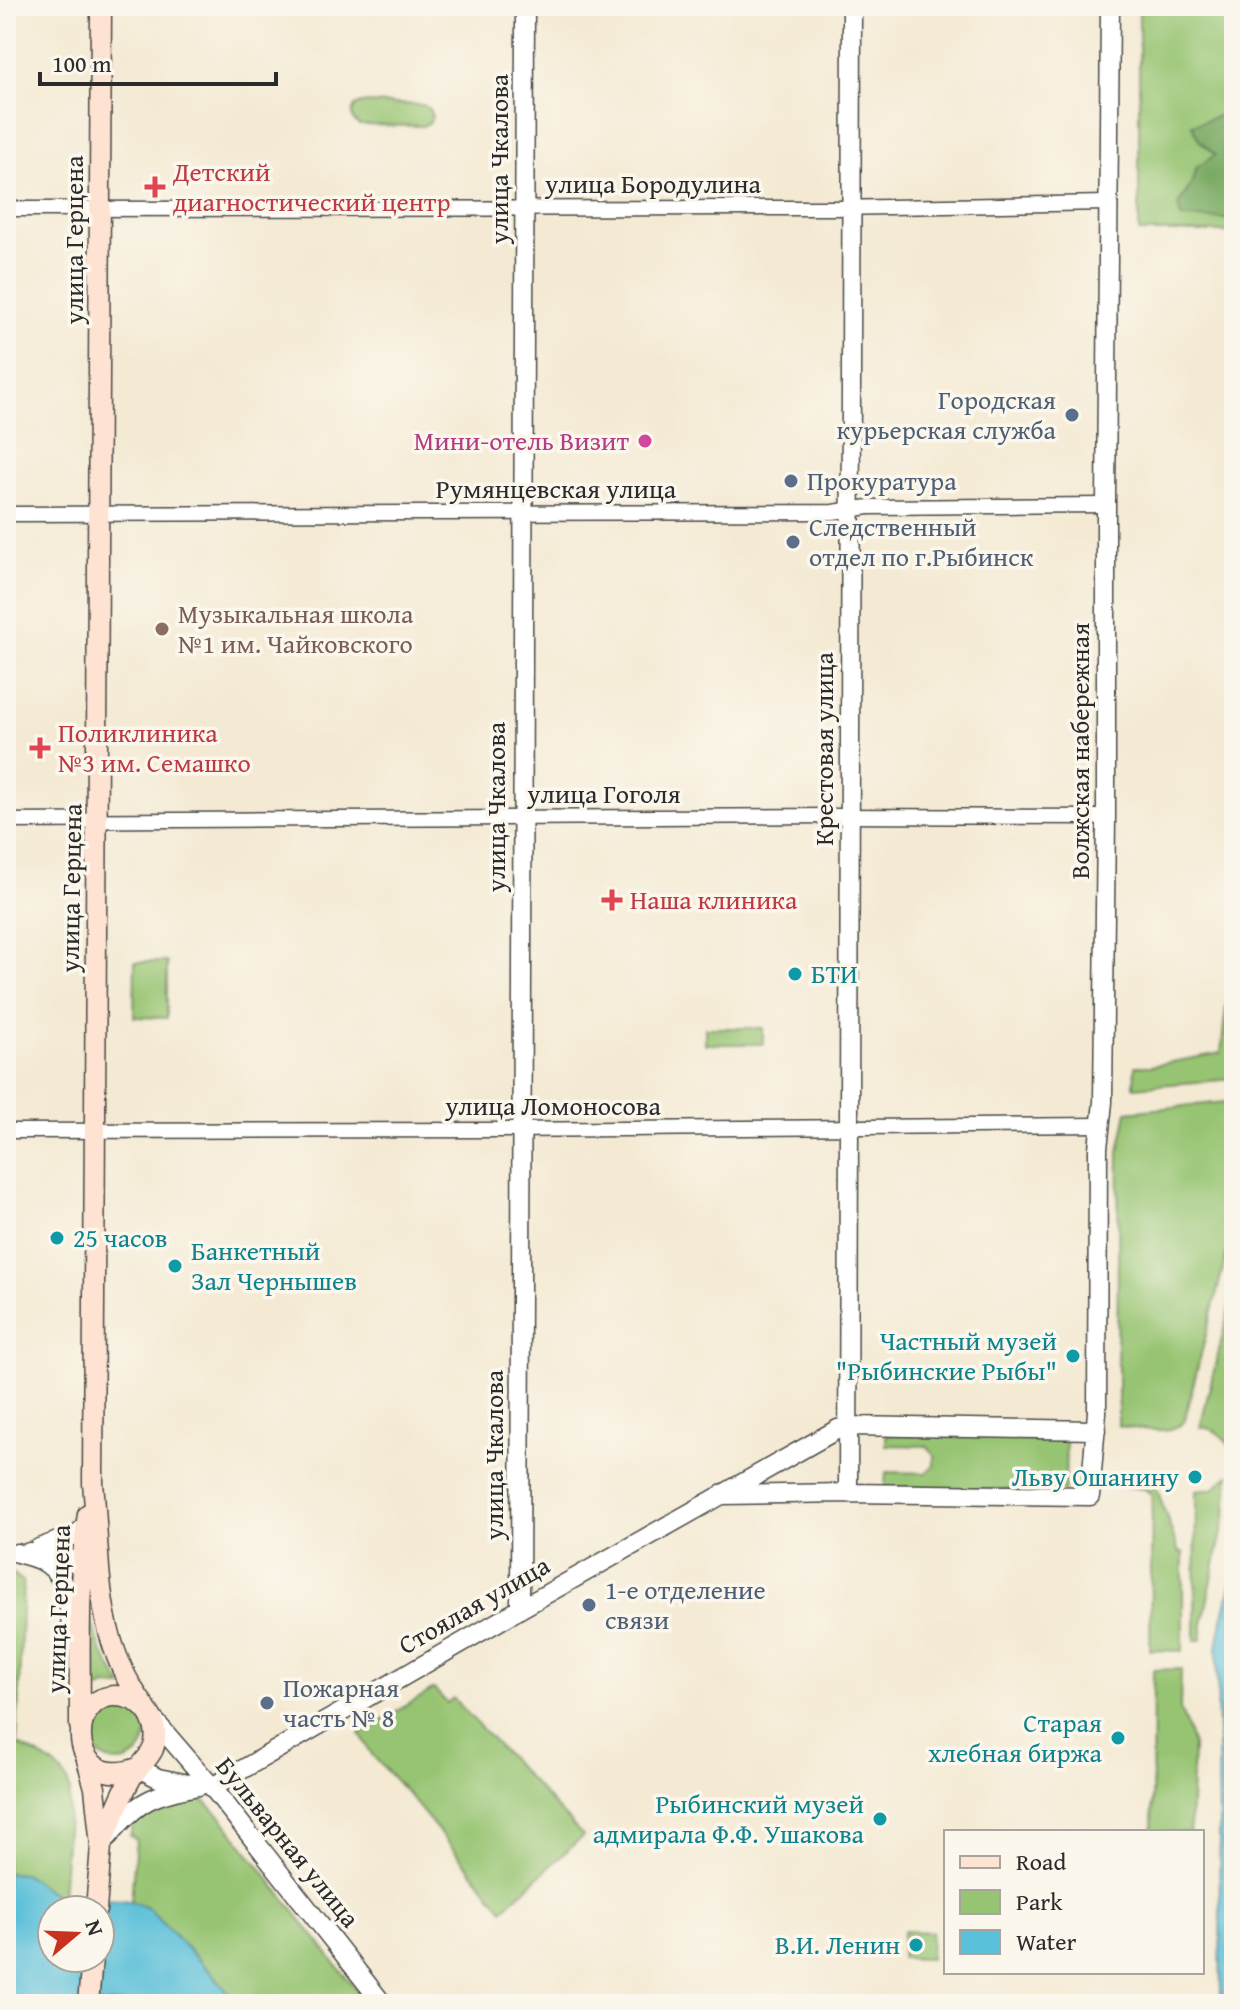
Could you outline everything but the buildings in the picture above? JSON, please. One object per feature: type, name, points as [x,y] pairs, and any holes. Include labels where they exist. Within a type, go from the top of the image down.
[{"type":"main road","name":"улица Герцена","points":[[101,6],[93,1483],[101,1592],[108,1634],[126,1680],[147,1711]]},
{"type":"main road","name":"улица Герцена","points":[[93,1483],[86,1526],[78,1627],[82,1745],[95,1788],[101,1846],[97,1894]]},
{"type":"main road","points":[[101,1846],[126,1788],[148,1757],[155,1740],[154,1723],[137,1702],[120,1696],[102,1699],[87,1711],[80,1728],[82,1745],[90,1760],[105,1770],[122,1772],[138,1768]]},
{"type":"main road","points":[[88,2004],[91,1974]]},
{"type":"street","name":"улица Чкалова","points":[[520,1609],[525,6]]},
{"type":"street","name":"Крестовая улица","points":[[848,1493],[859,1128],[849,816],[852,6]]},
{"type":"street","name":"Волжская набережная","points":[[1090,1496],[1096,1430],[1098,1148],[1103,1102],[1110,6]]},
{"type":"street","name":"улица Бородулина","points":[[6,209],[525,209],[1108,203]]},
{"type":"street","name":"Румянцевская улица","points":[[6,514],[833,512],[869,507],[1106,505]]},
{"type":"street","name":"улица Гоголя","points":[[6,821],[1106,817]]},
{"type":"street","name":"улица Ломоносова","points":[[6,1131],[1101,1125]]},
{"type":"street","name":"Стоялая улица","points":[[101,1846],[125,1818],[144,1802],[161,1794],[206,1786],[849,1426],[1096,1430]]},
{"type":"street","name":"Стоялая улица","points":[[722,1495],[1090,1496]]},
{"type":"street","points":[[12,1553],[65,1539],[86,1526]]},
{"type":"street","points":[[12,1553],[58,1553],[65,1556],[82,1567],[101,1592]]},
{"type":"street","points":[[12,1553],[33,1557],[49,1566],[59,1577],[65,1592],[82,1745]]},
{"type":"street","name":"Бульварная улица","points":[[147,1711],[383,2004]]},
{"type":"street","points":[[138,1768],[158,1778],[206,1786]]},
{"type":"green space","points":[[1139,6],[1234,6],[1234,232],[1139,232]]},
{"type":"green space","points":[[1231,98],[1234,98],[1234,219],[1181,218],[1178,205],[1191,185],[1196,168],[1215,155],[1199,140],[1192,125],[1218,116],[1232,118]]},
{"type":"green space","points":[[361,103],[423,105],[432,117],[429,123],[422,126],[359,125],[353,120],[352,113],[355,106]]},
{"type":"green space","points":[[1234,959],[1234,1079],[1134,1087],[1135,1066],[1221,1053],[1231,962]]},
{"type":"green space","points":[[135,962],[167,962],[167,1018],[134,1017]]},
{"type":"green space","points":[[705,1028],[763,1028],[763,1044],[705,1044]]},
{"type":"green space","points":[[1234,1101],[1234,1225],[1184,1421],[1163,1430],[1118,1426],[1119,1151],[1127,1112]]},
{"type":"green space","points":[[1233,1293],[1234,1375],[1230,1447],[1217,1432],[1200,1427]]},
{"type":"green space","points":[[886,1434],[1066,1437],[1065,1491],[885,1487],[886,1472],[926,1473],[934,1465],[934,1455],[927,1446],[886,1445]]},
{"type":"green space","points":[[1229,1475],[1226,1513],[1201,1640],[1195,1640],[1196,1491],[1213,1489]]},
{"type":"green space","points":[[1124,1476],[1155,1479],[1179,1553],[1183,1553],[1183,1651],[1150,1650],[1152,1495],[1145,1489],[1123,1486]]},
{"type":"green space","points":[[6,1572],[23,1582],[17,1744],[56,1767],[70,1790],[62,1894],[46,1891],[25,1875],[6,1873]]},
{"type":"green space","points":[[87,1606],[101,1650],[123,1687],[106,1686],[88,1694]]},
{"type":"green space","points":[[1181,1669],[1180,1708],[1193,1745],[1190,1830],[1152,1830],[1153,1670]]},
{"type":"green space","points":[[434,1689],[447,1703],[453,1698],[583,1836],[503,1909],[372,1755],[360,1733]]},
{"type":"green space","points":[[118,1706],[138,1714],[146,1734],[138,1754],[118,1762],[98,1754],[90,1734],[98,1714]]},
{"type":"green space","points":[[187,1795],[202,1799],[221,1817],[367,2004],[236,2004],[219,1981],[149,1909],[131,1902],[136,1839],[130,1836],[137,1818],[151,1807]]},
{"type":"green space","points":[[903,1931],[931,1932],[930,1959],[901,1958]]},
{"type":"water","points":[[1234,1575],[1234,2004],[1221,2004],[1217,1648]]},
{"type":"water","points":[[6,1873],[25,1875],[55,1894],[36,1894],[36,1974],[116,1974],[116,1899],[149,1909],[219,1981],[236,2004],[6,2004]]},
{"type":"place","name":"Детский диагностический центр","points":[[155,187]]},
{"type":"place","name":"Городская курьерская служба","points":[[1072,415]]},
{"type":"place","name":"Мини-отель Визит","points":[[645,441]]},
{"type":"place","name":"Прокуратура","points":[[791,481]]},
{"type":"place","name":"Следственный отдел по г.Рыбинск","points":[[793,542]]},
{"type":"place","name":"Музыкальная школа №1 им. Чайковского","points":[[162,629]]},
{"type":"place","name":"Поликлиника №3 им. Семашко","points":[[40,748]]},
{"type":"place","name":"Наша клиника","points":[[612,900]]},
{"type":"place","name":"БТИ","points":[[795,974]]},
{"type":"place","name":"25 часов","points":[[57,1238]]},
{"type":"place","name":"Банкетный Зал Чернышев","points":[[175,1266]]},
{"type":"place","name":"Частный музей \"Рыбинские Рыбы\"","points":[[1073,1356]]},
{"type":"place","name":"Льву Ошанину","points":[[1195,1477]]},
{"type":"place","name":"1-е отделение связи","points":[[589,1605]]},
{"type":"place","name":"Пожарная часть № 8","points":[[267,1703]]},
{"type":"place","name":"Старая хлебная биржа","points":[[1118,1738]]},
{"type":"place","name":"Рыбинский музей адмирала Ф.Ф. Ушакова","points":[[880,1819]]},
{"type":"place","name":"В.И. Ленин","points":[[916,1945]]}]
